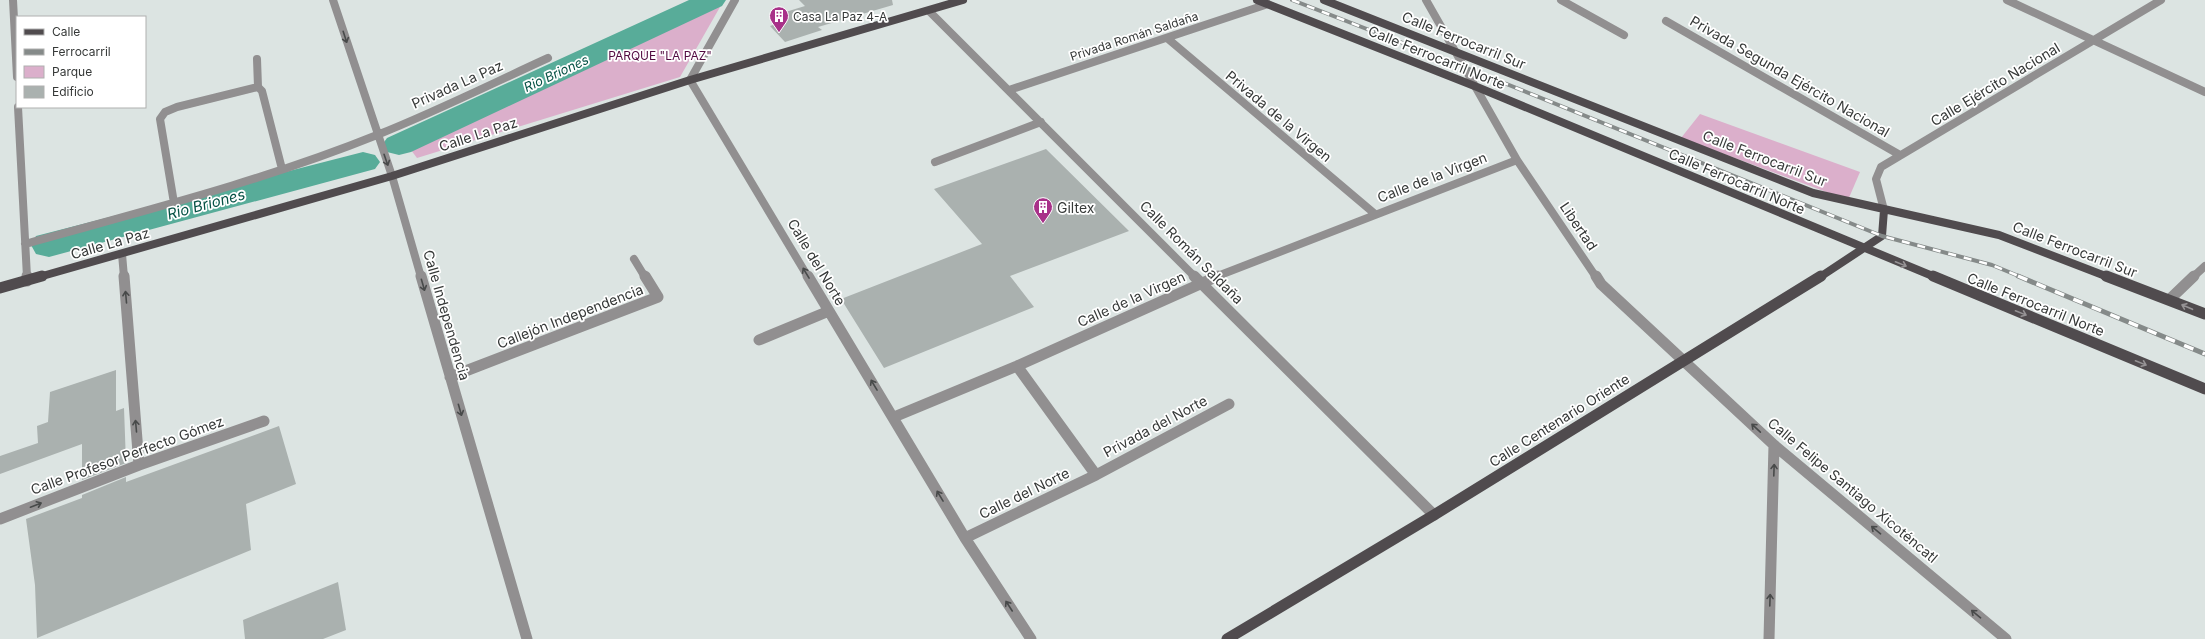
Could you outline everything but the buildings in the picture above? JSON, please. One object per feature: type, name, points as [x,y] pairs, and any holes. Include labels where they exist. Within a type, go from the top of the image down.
[{"type":"main road","name":"Calle La Paz","points":[[0,288],[392,176],[690,80],[963,0]]},
{"type":"main road","name":"Calle Ferrocarril Norte","points":[[1257,0],[1477,87],[2205,389]]},
{"type":"main road","name":"Calle Ferrocarril Sur","points":[[1324,0],[1813,193],[1998,235],[2170,299],[2205,314]]},
{"type":"main road","name":"Calle Centenario Oriente","points":[[1227,639],[1434,515],[1865,249],[1882,236],[1884,210]]},
{"type":"street","points":[[13,0],[16,58]]},
{"type":"street","name":"Calle Independencia","points":[[333,0],[376,135],[392,176],[527,639]]},
{"type":"street","points":[[690,80],[735,0]]},
{"type":"street","points":[[1426,0],[1454,51],[1477,87]]},
{"type":"street","points":[[1561,0],[1624,35]]},
{"type":"street","points":[[2007,0],[2205,92]]},
{"type":"street","name":"Calle Ejército Nacional","points":[[1884,210],[1876,179],[1881,167],[2161,0]]},
{"type":"street","name":"Privada Román Saldaña","points":[[1009,90],[1268,4]]},
{"type":"street","name":"Calle Román Saldaña","points":[[929,11],[1434,515]]},
{"type":"street","name":"Privada Segunda Ejército Nacional","points":[[1666,21],[1900,155]]},
{"type":"street","name":"Privada de la Virgen","points":[[1167,38],[1375,214]]},
{"type":"street","name":"Privada La Paz","points":[[376,135],[548,58]]},
{"type":"street","points":[[257,59],[258,87],[262,91],[282,170]]},
{"type":"street","name":"Calle del Norte","points":[[690,80],[965,538],[1030,639]]},
{"type":"street","points":[[174,203],[160,119],[165,112],[177,107],[258,87]]},
{"type":"street","name":"Libertad","points":[[1477,87],[1517,160],[1601,284],[1684,360]]},
{"type":"street","points":[[18,108],[27,281]]},
{"type":"street","points":[[935,162],[1041,122]]},
{"type":"street","name":"Calle La Paz","points":[[25,244],[174,203],[282,170],[376,135]]},
{"type":"street","name":"Calle de la Virgen","points":[[894,418],[1017,366],[1202,282],[1517,160]]},
{"type":"street","points":[[122,254],[139,465]]},
{"type":"street","name":"Callejón Independencia","points":[[450,377],[658,297],[634,258]]},
{"type":"street","points":[[2170,299],[2205,266]]},
{"type":"street","points":[[759,340],[829,311]]},
{"type":"street","name":"Calle Felipe Santiago Xicoténcatl","points":[[1684,360],[1774,445],[2006,639]]},
{"type":"street","points":[[1017,366],[1096,475]]},
{"type":"street","name":"Privada del Norte","points":[[1096,475],[1229,404]]},
{"type":"street","name":"Calle Profesor Perfecto Gómez","points":[[0,519],[139,465],[264,420]]},
{"type":"street","points":[[1769,639],[1774,445]]},
{"type":"street","name":"Calle del Norte","points":[[965,538],[1096,475]]},
{"type":"green space","name":"PARQUE \"LA PAZ\"","points":[[715,0],[724,0],[680,77],[417,158],[405,142]]},
{"type":"green space","points":[[1700,114],[1860,172],[1848,200],[1681,138]]},
{"type":"waterway","name":"Rio Briones","points":[[399,145],[712,0]]},
{"type":"waterway","name":"Rio Briones","points":[[49,245],[363,162]]},
{"type":"railway","points":[[1292,0],[1462,66],[1882,236],[1992,265],[2021,277]]},
{"type":"railway","points":[[2018,276],[2205,354]]},
{"type":"place","name":"Casa La Paz 4-A","points":[[779,33]]},
{"type":"place","name":"Giltex","points":[[1043,224]]}]
